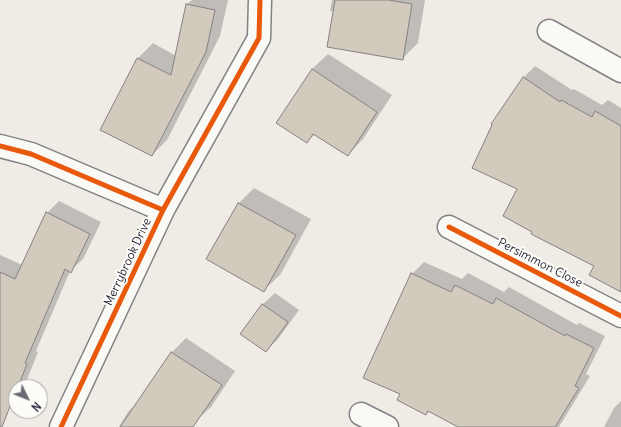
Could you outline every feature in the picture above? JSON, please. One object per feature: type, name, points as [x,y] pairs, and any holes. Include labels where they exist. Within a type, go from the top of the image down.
[{"type":"street","name":"Merrybrook Drive","points":[[60,427],[163,210],[259,38],[260,0]]},
{"type":"street","points":[[549,31],[621,71]]},
{"type":"street","points":[[0,146],[31,154],[163,210]]},
{"type":"street","name":"Persimmon Close","points":[[449,227],[621,316]]},
{"type":"street","points":[[362,414],[388,427]]},
{"type":"building","points":[[335,0],[389,0],[412,4],[403,60],[327,47]]},
{"type":"building","points":[[186,4],[215,10],[206,52],[152,156],[100,130],[137,58],[171,75]]},
{"type":"building","points":[[312,69],[377,112],[348,156],[313,134],[307,143],[276,123]]},
{"type":"building","points":[[523,77],[560,102],[561,100],[592,117],[595,111],[621,126],[621,292],[589,275],[594,266],[531,234],[532,232],[503,216],[517,189],[472,168],[492,125],[491,124]]},
{"type":"building","points":[[238,203],[296,235],[264,292],[206,259]]},
{"type":"building","points":[[46,212],[90,234],[71,273],[65,269],[25,363],[27,364],[21,379],[8,379],[8,412],[2,427],[0,427],[0,272],[15,279]]},
{"type":"building","points":[[411,273],[451,292],[455,285],[493,304],[496,298],[565,336],[566,334],[594,348],[575,386],[579,388],[555,427],[458,427],[428,411],[426,415],[397,400],[400,394],[363,378]]},
{"type":"building","points":[[262,304],[288,322],[266,352],[240,334]]},
{"type":"building","points":[[171,352],[222,385],[193,427],[120,427]]},
{"type":"cycle path","points":[[61,427],[163,210],[259,38],[260,0]]},
{"type":"cycle path","points":[[0,146],[31,154],[163,210]]},
{"type":"cycle path","points":[[449,227],[621,316]]}]
